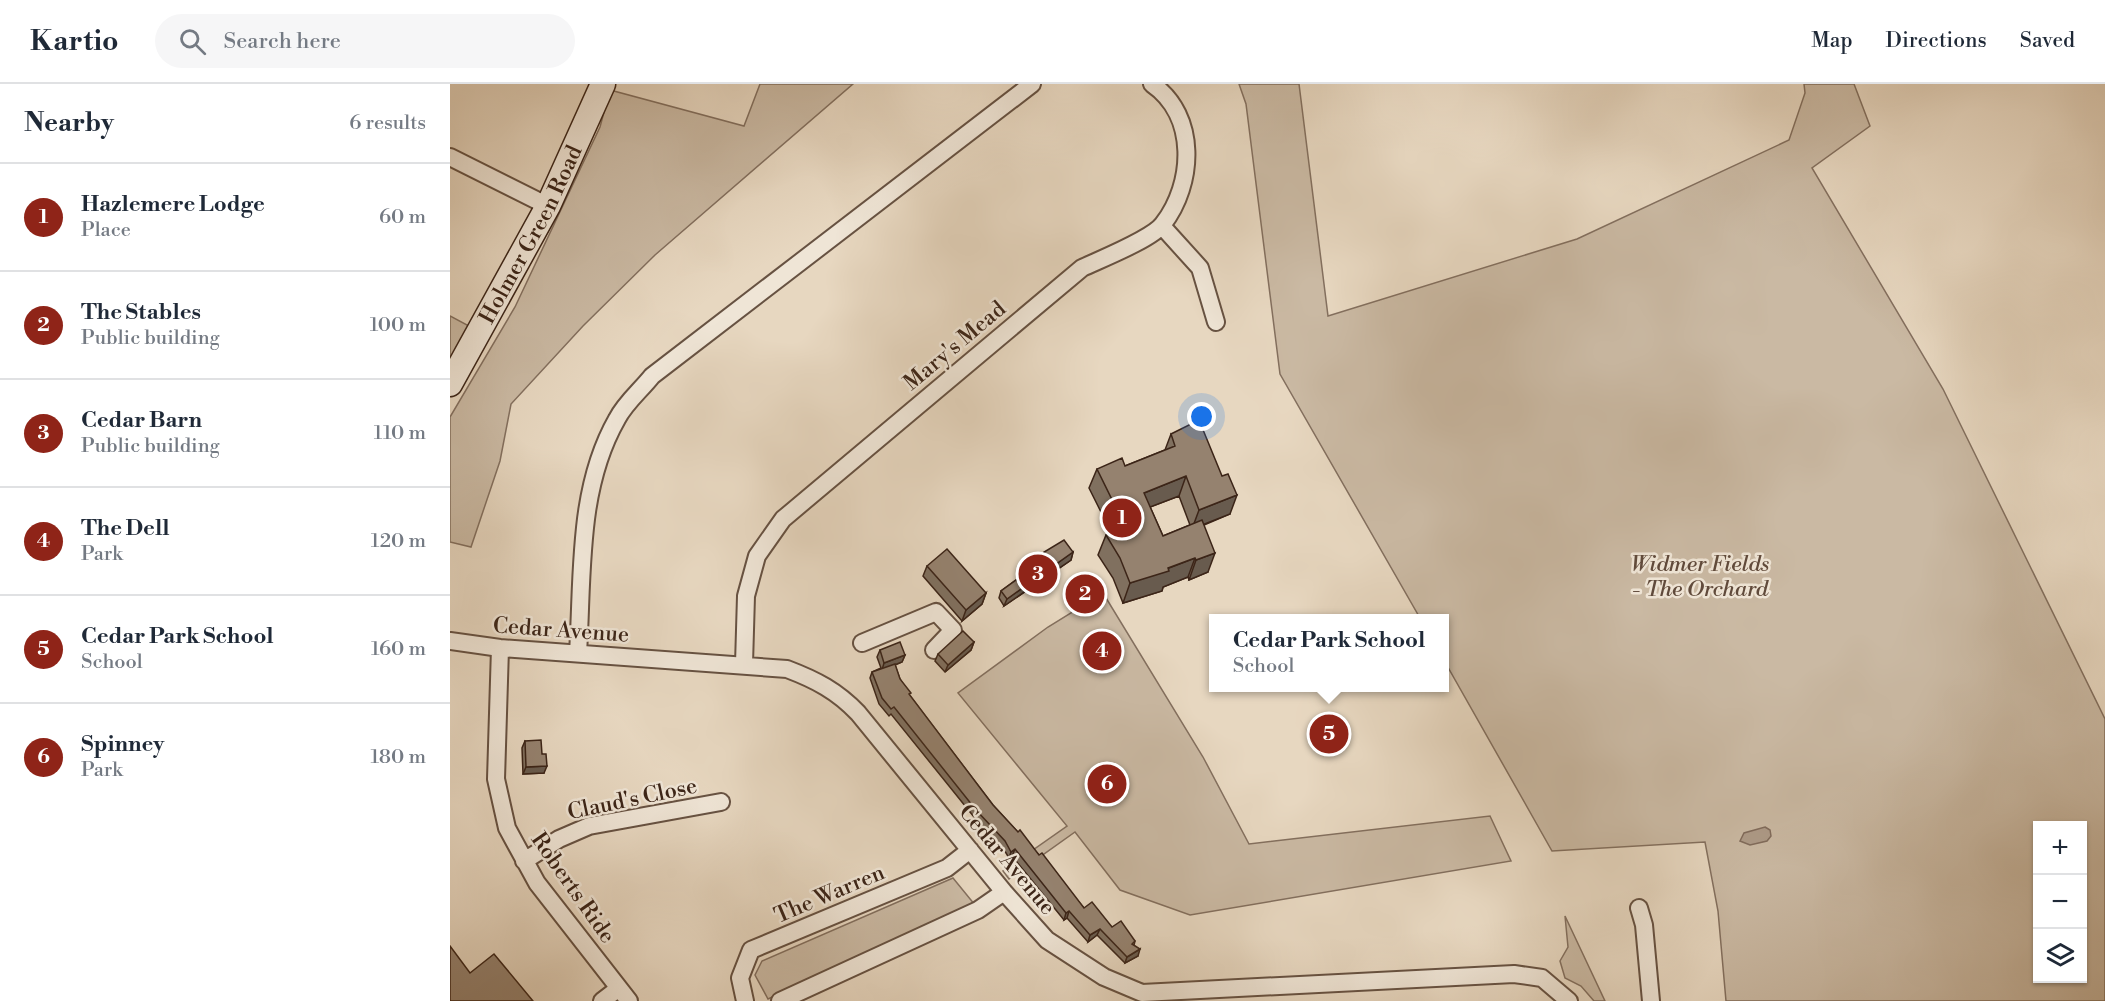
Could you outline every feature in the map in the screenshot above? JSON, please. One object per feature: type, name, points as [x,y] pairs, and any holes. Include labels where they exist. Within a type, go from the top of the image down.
[{"type":"street","name":"Holmer Green Road","points":[[450,384],[548,206],[603,84]]},
{"type":"street","points":[[578,653],[588,501],[595,467],[618,417],[652,376],[1032,84]]},
{"type":"street","points":[[1152,84],[1159,89],[1177,113],[1188,149],[1185,183],[1162,226],[1200,268],[1216,322]]},
{"type":"street","points":[[450,157],[548,206]]},
{"type":"street","name":"Mary's Mead","points":[[744,664],[746,596],[757,556],[783,519],[1082,268],[1134,243],[1162,226]]},
{"type":"street","points":[[862,643],[936,612],[952,630],[934,650]]},
{"type":"street","name":"Cedar Avenue","points":[[450,641],[500,648],[744,664],[788,669],[820,681],[841,695],[1004,892],[1047,940],[1104,977],[1142,993],[1266,995],[1514,974],[1542,978],[1569,1001]]},
{"type":"street","name":"Roberts Ride","points":[[500,648],[496,779],[507,828],[537,883],[624,994]]},
{"type":"street","name":"Claud's Close","points":[[524,861],[558,838],[589,826],[721,802]]},
{"type":"street","name":"The Warren","points":[[745,1001],[740,978],[751,950],[947,868],[970,850]]},
{"type":"street","points":[[780,1001],[978,910],[1004,892]]},
{"type":"street","points":[[1639,908],[1644,925],[1651,1001]]},
{"type":"street","points":[[602,1001],[624,994]]},
{"type":"green space","points":[[760,84],[853,84],[655,255],[583,326],[511,404],[500,461],[471,547],[450,542],[450,417],[515,307],[600,127],[610,90],[744,126]]},
{"type":"green space","name":"Widmer Fields - The Orchard","points":[[1239,84],[1299,84],[1328,316],[1577,239],[1789,140],[1805,93],[1804,84],[1854,84],[1870,126],[1812,168],[1943,389],[2105,719],[2105,1001],[1726,1001],[1718,911],[1705,842],[1552,851],[1449,669],[1449,614],[1418,614],[1280,374],[1246,104]]},
{"type":"green space","points":[[450,316],[469,326],[450,360]]},
{"type":"green space","points":[[1103,593],[1203,757],[1249,844],[1490,816],[1511,861],[1190,915],[1120,890],[1075,832],[1009,879],[1003,871],[1067,826],[958,693],[1048,627]]},
{"type":"green space","points":[[953,878],[975,905],[768,999],[755,975],[762,961]]},
{"type":"green space","points":[[1565,916],[1605,1001],[1594,1001],[1581,986],[1565,978],[1560,961],[1568,947]]},
{"type":"shaded area","points":[[1765,827],[1770,830],[1771,836],[1767,841],[1750,845],[1740,841],[1744,833]]},
{"type":"building","points":[[1199,420],[1222,476],[1228,474],[1237,495],[1199,510],[1186,476],[1144,493],[1163,536],[1202,520],[1215,553],[1196,560],[1195,558],[1168,568],[1169,571],[1130,583],[1120,558],[1106,535],[1124,524],[1097,469],[1122,458],[1125,466],[1175,446],[1171,434]]},
{"type":"building","points":[[1064,540],[1073,552],[1007,599],[1001,591],[1031,569],[1026,563]]},
{"type":"building","points":[[947,549],[986,593],[966,610],[927,566]]},
{"type":"building","points":[[963,631],[974,642],[948,665],[938,654]]},
{"type":"building","points":[[900,642],[905,655],[884,663],[880,650]]},
{"type":"building","points":[[895,664],[900,679],[911,693],[909,694],[993,805],[1018,832],[1020,830],[1039,855],[1042,853],[1084,908],[1092,902],[1112,927],[1121,921],[1135,941],[1132,944],[1140,949],[1127,957],[1100,929],[1090,935],[1069,911],[1066,913],[1015,849],[1011,852],[1005,841],[976,810],[894,707],[891,709],[882,698],[872,672]]},
{"type":"building","points":[[541,740],[542,754],[546,754],[547,766],[526,767],[525,741]]},
{"type":"building","points":[[450,946],[470,973],[494,954],[533,1001],[450,1001]]},
{"type":"place","name":"Hazlemere Lodge","points":[[1122,518]]},
{"type":"place","name":"Cedar Barn","points":[[1038,574]]},
{"type":"place","name":"The Stables","points":[[1085,594]]},
{"type":"place","name":"The Dell","points":[[1102,651]]},
{"type":"place","name":"Cedar Park School","points":[[1329,734]]},
{"type":"place","name":"Spinney","points":[[1107,784]]}]
